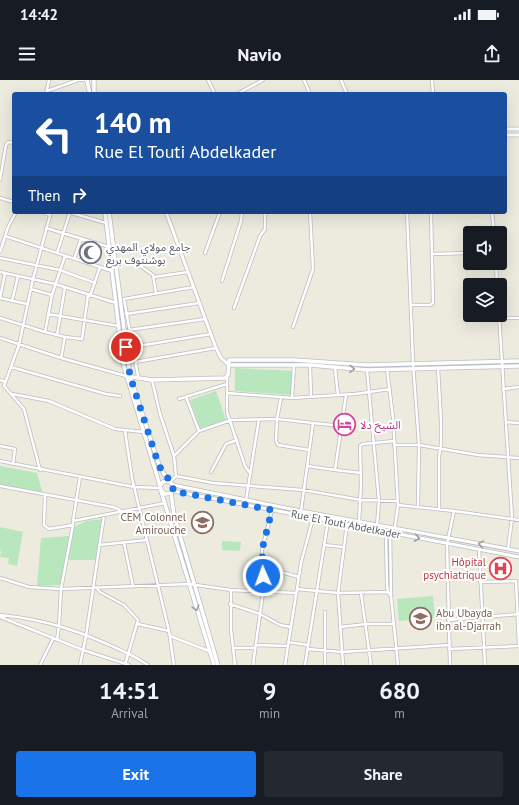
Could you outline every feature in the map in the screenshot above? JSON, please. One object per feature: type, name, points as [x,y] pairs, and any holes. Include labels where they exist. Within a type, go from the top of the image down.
[{"type":"main road","points":[[89,92],[85,80],[93,80],[94,92]]},
{"type":"main road","points":[[105,214],[108,247],[119,326],[128,376],[160,488],[166,503],[214,665]]},
{"type":"main road","points":[[109,214],[128,376],[159,466],[173,485],[172,492],[175,519],[218,665]]},
{"type":"main road","points":[[229,362],[294,360],[367,365],[413,363],[502,363],[519,366]]},
{"type":"main road","points":[[229,362],[310,365],[367,370],[438,368],[519,361]]},
{"type":"main road","points":[[128,376],[138,376],[152,380],[227,377],[229,362]]},
{"type":"main road","points":[[160,488],[163,482],[169,481]]},
{"type":"main road","points":[[160,488],[165,494],[172,492]]},
{"type":"street","points":[[49,80],[48,92],[77,80],[85,80]]},
{"type":"street","points":[[208,80],[214,92]]},
{"type":"street","points":[[241,92],[263,80]]},
{"type":"street","points":[[304,80],[309,92]]},
{"type":"street","points":[[341,80],[347,92]]},
{"type":"street","points":[[432,80],[433,92]]},
{"type":"street","points":[[507,129],[519,129]]},
{"type":"street","points":[[507,135],[519,135]]},
{"type":"street","points":[[0,180],[6,145],[8,142],[12,143]]},
{"type":"street","points":[[0,198],[12,201]]},
{"type":"street","points":[[0,252],[5,236],[15,214]]},
{"type":"street","points":[[40,470],[24,409],[5,387],[5,382],[19,346],[32,279],[50,214]]},
{"type":"street","points":[[57,253],[68,214]]},
{"type":"street","points":[[76,214],[106,223]]},
{"type":"street","points":[[167,214],[210,334],[219,355],[229,362]]},
{"type":"street","points":[[205,253],[219,214]]},
{"type":"street","points":[[222,281],[241,221],[242,214]]},
{"type":"street","points":[[234,308],[260,236],[265,229],[265,214]]},
{"type":"street","points":[[293,327],[313,269],[310,214]]},
{"type":"street","points":[[407,214],[413,363],[419,445],[418,507]]},
{"type":"street","points":[[411,305],[433,304],[431,214]]},
{"type":"street","points":[[492,214],[493,226]]},
{"type":"street","points":[[46,228],[108,247]]},
{"type":"street","points":[[0,234],[112,271]]},
{"type":"street","points":[[74,259],[81,239]]},
{"type":"street","points":[[432,254],[463,253]]},
{"type":"street","points":[[45,332],[52,295],[65,256]]},
{"type":"street","points":[[0,258],[60,270],[94,283]]},
{"type":"street","points":[[139,265],[154,277],[156,293]]},
{"type":"street","points":[[0,318],[45,332],[82,339],[89,295],[100,267]]},
{"type":"street","points":[[0,272],[55,284],[116,303]]},
{"type":"street","points":[[154,277],[188,272]]},
{"type":"street","points":[[5,273],[0,298],[12,302],[27,304]]},
{"type":"street","points":[[12,302],[18,276]]},
{"type":"street","points":[[57,335],[65,287]]},
{"type":"street","points":[[138,376],[126,314],[125,298],[194,287]]},
{"type":"street","points":[[31,289],[52,295]]},
{"type":"street","points":[[126,314],[199,303]]},
{"type":"street","points":[[48,314],[119,326]]},
{"type":"street","points":[[507,317],[519,318]]},
{"type":"street","points":[[129,330],[205,318]]},
{"type":"street","points":[[499,322],[512,518],[508,549]]},
{"type":"street","points":[[132,347],[210,334]]},
{"type":"street","points":[[61,358],[65,337]]},
{"type":"street","points":[[0,338],[19,346],[128,376]]},
{"type":"street","points":[[135,362],[216,348]]},
{"type":"street","points":[[292,398],[294,365]]},
{"type":"street","points":[[310,365],[311,396]]},
{"type":"street","points":[[11,367],[106,394],[120,396]]},
{"type":"street","points":[[335,368],[338,395]]},
{"type":"street","points":[[438,368],[441,421],[439,509]]},
{"type":"street","points":[[387,369],[390,390],[398,501],[395,527]]},
{"type":"street","points":[[367,370],[379,501],[377,525]]},
{"type":"street","points":[[227,377],[227,412],[231,420],[245,466],[250,473]]},
{"type":"street","points":[[0,380],[5,382]]},
{"type":"street","points":[[152,380],[160,414],[174,456],[176,476]]},
{"type":"street","points":[[179,399],[228,384]]},
{"type":"street","points":[[504,389],[519,387]]},
{"type":"street","points":[[227,393],[292,398],[346,395],[390,390]]},
{"type":"street","points":[[12,394],[49,401],[105,426],[125,431],[144,432]]},
{"type":"street","points":[[335,470],[346,395]]},
{"type":"street","points":[[186,397],[199,431]]},
{"type":"street","points":[[281,398],[277,419],[276,441],[278,445],[309,450]]},
{"type":"street","points":[[246,501],[259,419]]},
{"type":"street","points":[[174,456],[199,431],[231,420],[277,419],[341,426]]},
{"type":"street","points":[[506,422],[519,422]]},
{"type":"street","points":[[301,511],[313,423]]},
{"type":"street","points":[[125,431],[134,487],[170,636],[174,665]]},
{"type":"street","points":[[211,472],[226,444],[237,440]]},
{"type":"street","points":[[359,522],[361,500],[360,446],[363,444],[394,442]]},
{"type":"street","points":[[394,445],[419,445],[508,458],[519,458]]},
{"type":"street","points":[[0,446],[14,449],[13,464]]},
{"type":"street","points":[[0,462],[134,487],[160,488]]},
{"type":"street","points":[[307,466],[361,473]]},
{"type":"street","points":[[169,481],[176,476],[213,483],[248,487],[303,490],[361,500],[398,501]]},
{"type":"street","points":[[57,640],[60,626],[61,589],[80,477]]},
{"type":"street","name":"Rue El Touti Abdelkader","points":[[173,485],[246,501],[359,522],[395,527],[519,551]]},
{"type":"street","points":[[0,486],[113,507],[121,511]]},
{"type":"street","name":"Rue El Touti Abdelkader","points":[[172,492],[519,557]]},
{"type":"street","points":[[45,495],[45,528],[51,529],[73,525]]},
{"type":"street","points":[[73,521],[166,503]]},
{"type":"street","points":[[398,505],[454,510],[519,520]]},
{"type":"street","points":[[253,665],[263,592],[262,550],[272,510]]},
{"type":"street","points":[[450,665],[447,544],[454,510]]},
{"type":"street","points":[[80,665],[95,588],[104,515]]},
{"type":"street","points":[[285,665],[299,577],[313,518]]},
{"type":"street","points":[[305,665],[328,521]]},
{"type":"street","points":[[343,665],[338,594],[347,524]]},
{"type":"street","points":[[386,526],[388,532],[391,566],[390,592]]},
{"type":"street","points":[[390,527],[388,532],[387,566],[391,596],[392,624],[398,665]]},
{"type":"street","points":[[438,542],[439,536]]},
{"type":"street","points":[[100,545],[147,540]]},
{"type":"street","points":[[124,543],[133,586]]},
{"type":"street","points":[[324,545],[343,547]]},
{"type":"street","points":[[479,549],[485,665]]},
{"type":"street","points":[[262,567],[299,577]]},
{"type":"street","points":[[0,578],[29,588],[61,589],[189,584],[231,590],[296,593]]},
{"type":"street","points":[[449,649],[519,646],[519,614],[516,581],[480,582]]},
{"type":"street","points":[[95,588],[124,605],[137,618],[138,624],[125,664]]},
{"type":"street","points":[[297,589],[338,594],[390,592]]},
{"type":"street","points":[[231,590],[230,604],[235,665]]},
{"type":"street","points":[[361,593],[371,665]]},
{"type":"street","points":[[230,604],[260,614],[274,620],[280,625],[291,627]]},
{"type":"street","points":[[325,612],[325,665]]},
{"type":"street","points":[[448,620],[519,614]]},
{"type":"street","points":[[0,616],[35,619],[60,626],[128,653],[148,665]]},
{"type":"street","points":[[0,616],[53,639],[129,665]]},
{"type":"street","points":[[138,624],[168,631]]},
{"type":"street","points":[[340,627],[366,624],[392,624]]},
{"type":"street","points":[[170,636],[209,651]]},
{"type":"street","points":[[40,665],[53,639]]},
{"type":"street","points":[[288,642],[326,651],[342,652],[449,645]]},
{"type":"street","points":[[233,648],[288,646]]},
{"type":"green space","points":[[235,368],[292,371],[291,395],[235,391]]},
{"type":"green space","points":[[216,391],[226,420],[200,428],[190,400]]},
{"type":"green space","points":[[0,466],[37,473],[43,494],[0,486]]},
{"type":"green space","points":[[102,519],[96,560],[68,560],[74,527],[86,521]]},
{"type":"green space","points":[[0,527],[23,532],[17,566],[8,564],[9,558],[0,557],[2,546],[0,552]]},
{"type":"green space","points":[[69,536],[61,585],[37,586],[41,538]]},
{"type":"green space","points":[[222,541],[241,542],[240,551],[222,550]]},
{"type":"green space","points":[[433,596],[435,618],[399,621],[397,599]]},
{"type":"place","name":"جامع مولاي المهدي بوشنتوف بربع","points":[[91,253]]},
{"type":"place","name":"الشيخ دلا","points":[[344,425]]},
{"type":"place","name":"CEM Colonnel Amirouche","points":[[202,523]]},
{"type":"place","name":"Hôpital psychiatrique","points":[[501,568]]},
{"type":"place","name":"Abu Ubayda ibn al-Djarrah","points":[[421,619]]},
{"type":"route","points":[[126,347],[130,376],[146,428],[159,466],[168,481],[172,483],[174,487],[173,491],[272,510],[262,550],[263,576]]}]
